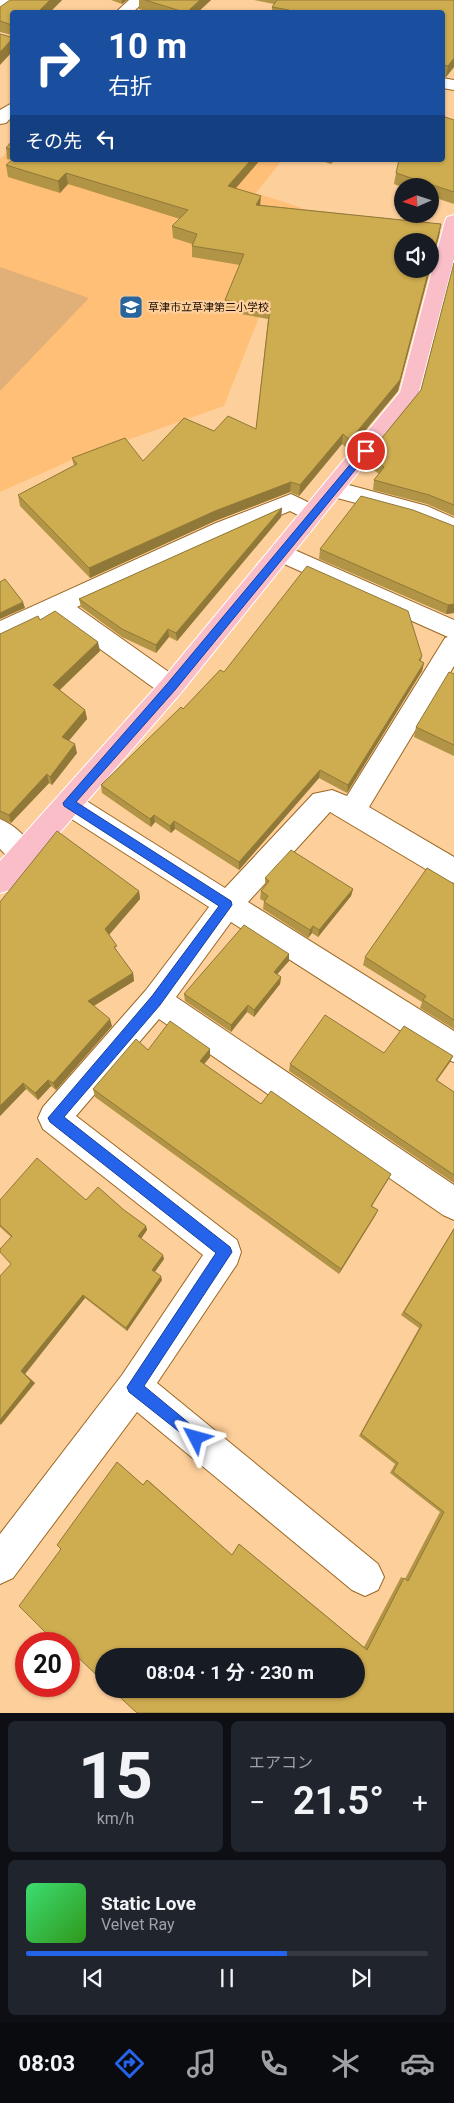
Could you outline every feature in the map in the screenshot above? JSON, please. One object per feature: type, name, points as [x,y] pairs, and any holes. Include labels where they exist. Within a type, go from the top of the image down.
[{"type":"main road","points":[[0,881],[171,687],[410,394],[454,221]]},
{"type":"street","points":[[0,5],[8,0]]},
{"type":"street","points":[[126,10],[138,0]]},
{"type":"street","points":[[0,119],[10,110]]},
{"type":"street","points":[[334,489],[419,512],[454,527]]},
{"type":"street","points":[[0,632],[224,528],[291,502],[312,514]]},
{"type":"street","points":[[280,553],[454,630]]},
{"type":"street","points":[[58,606],[171,687]]},
{"type":"street","points":[[352,811],[454,645]]},
{"type":"street","points":[[0,1565],[134,1387],[225,1252],[54,1118],[156,1000],[226,905],[322,802],[332,801],[352,811],[454,872]]},
{"type":"street","points":[[68,803],[454,1048]]},
{"type":"street","points":[[0,831],[22,854]]},
{"type":"street","points":[[156,1000],[454,1204]]},
{"type":"street","points":[[134,1387],[366,1577]]},
{"type":"shaded area","name":"草津市立草津第二小学校","points":[[10,150],[10,162],[280,162],[256,193],[302,208],[224,406],[76,458],[0,492],[0,159]]},
{"type":"shaded area","points":[[0,267],[89,298],[0,391]]},
{"type":"building","points":[[10,0],[50,0],[40,10],[10,10],[10,24],[0,21],[0,7]]},
{"type":"building","points":[[145,0],[200,0],[189,10],[178,10]]},
{"type":"building","points":[[277,0],[454,0],[454,58],[448,66],[445,66],[445,10],[289,10],[272,7]]},
{"type":"building","points":[[0,34],[10,37],[10,41],[0,52]]},
{"type":"building","points":[[445,117],[454,120],[454,192],[439,187],[439,178],[411,178],[396,173],[399,162],[445,162]]},
{"type":"building","points":[[10,162],[249,162],[228,186],[261,196],[256,205],[394,219],[394,223],[441,224],[439,233],[394,233],[394,278],[427,278],[400,380],[350,440],[343,434],[300,485],[291,482],[215,511],[89,568],[18,495],[77,464],[72,458],[125,438],[143,461],[184,418],[214,431],[228,416],[256,429],[270,308],[225,300],[244,254],[192,246],[197,234],[172,226],[188,210],[66,173],[58,181],[6,165]]},
{"type":"building","points":[[454,263],[454,505],[429,495],[374,480],[384,467],[368,455],[421,390]]},
{"type":"building","points":[[361,496],[413,510],[454,526],[454,604],[448,605],[320,549]]},
{"type":"building","points":[[282,508],[176,633],[168,629],[156,645],[122,629],[79,599]]},
{"type":"building","points":[[307,566],[408,611],[422,656],[419,660],[424,663],[348,785],[320,770],[239,862],[174,821],[170,826],[154,815],[150,819],[101,785],[181,707],[183,709],[220,670],[224,672]]},
{"type":"building","points":[[5,579],[23,602],[0,613],[0,582]]},
{"type":"building","points":[[55,611],[98,642],[53,685],[85,710],[62,737],[75,744],[50,777],[47,774],[9,815],[0,811],[0,634],[38,616],[40,620]]},
{"type":"building","points":[[449,672],[454,674],[454,745],[416,727]]},
{"type":"building","points":[[57,831],[139,891],[105,929],[117,946],[114,947],[133,973],[88,1001],[110,1019],[53,1083],[48,1080],[35,1093],[23,1083],[0,1106],[0,902]]},
{"type":"building","points":[[291,850],[353,889],[319,930],[313,926],[310,930],[264,902],[268,896],[261,891],[269,881],[265,878]]},
{"type":"building","points":[[427,868],[454,884],[454,1020],[423,1000],[426,996],[365,957]]},
{"type":"building","points":[[244,925],[289,954],[274,972],[281,977],[254,1010],[248,1005],[231,1025],[184,994]]},
{"type":"building","points":[[325,1015],[384,1053],[404,1026],[453,1056],[436,1080],[454,1092],[454,1175],[290,1064]]},
{"type":"building","points":[[170,1021],[210,1049],[200,1061],[261,1104],[271,1091],[391,1174],[371,1206],[378,1210],[341,1269],[93,1089],[136,1039],[148,1050]]},
{"type":"building","points":[[37,1158],[86,1200],[98,1187],[146,1226],[138,1236],[163,1255],[152,1270],[161,1276],[126,1328],[83,1295],[21,1371],[31,1381],[0,1420],[0,1276],[11,1264],[0,1252],[0,1249],[12,1236],[0,1225],[0,1200]]},
{"type":"building","points":[[454,1229],[454,1713],[137,1713],[121,1698],[365,1698],[365,1648],[367,1650],[404,1578],[408,1581],[444,1512],[393,1472],[398,1463],[361,1434],[422,1325],[404,1312]]},
{"type":"building","points":[[117,1462],[143,1485],[147,1480],[232,1555],[239,1544],[365,1648],[95,1648],[95,1674],[80,1659],[80,1632],[45,1632],[19,1606],[61,1549],[57,1545]]},
{"type":"place","name":"草津市立草津第二小学校","points":[[131,307]]},
{"type":"route","points":[[196,1438],[134,1387],[225,1252],[54,1118],[156,1000],[226,905],[68,803],[171,687],[366,451]]}]
